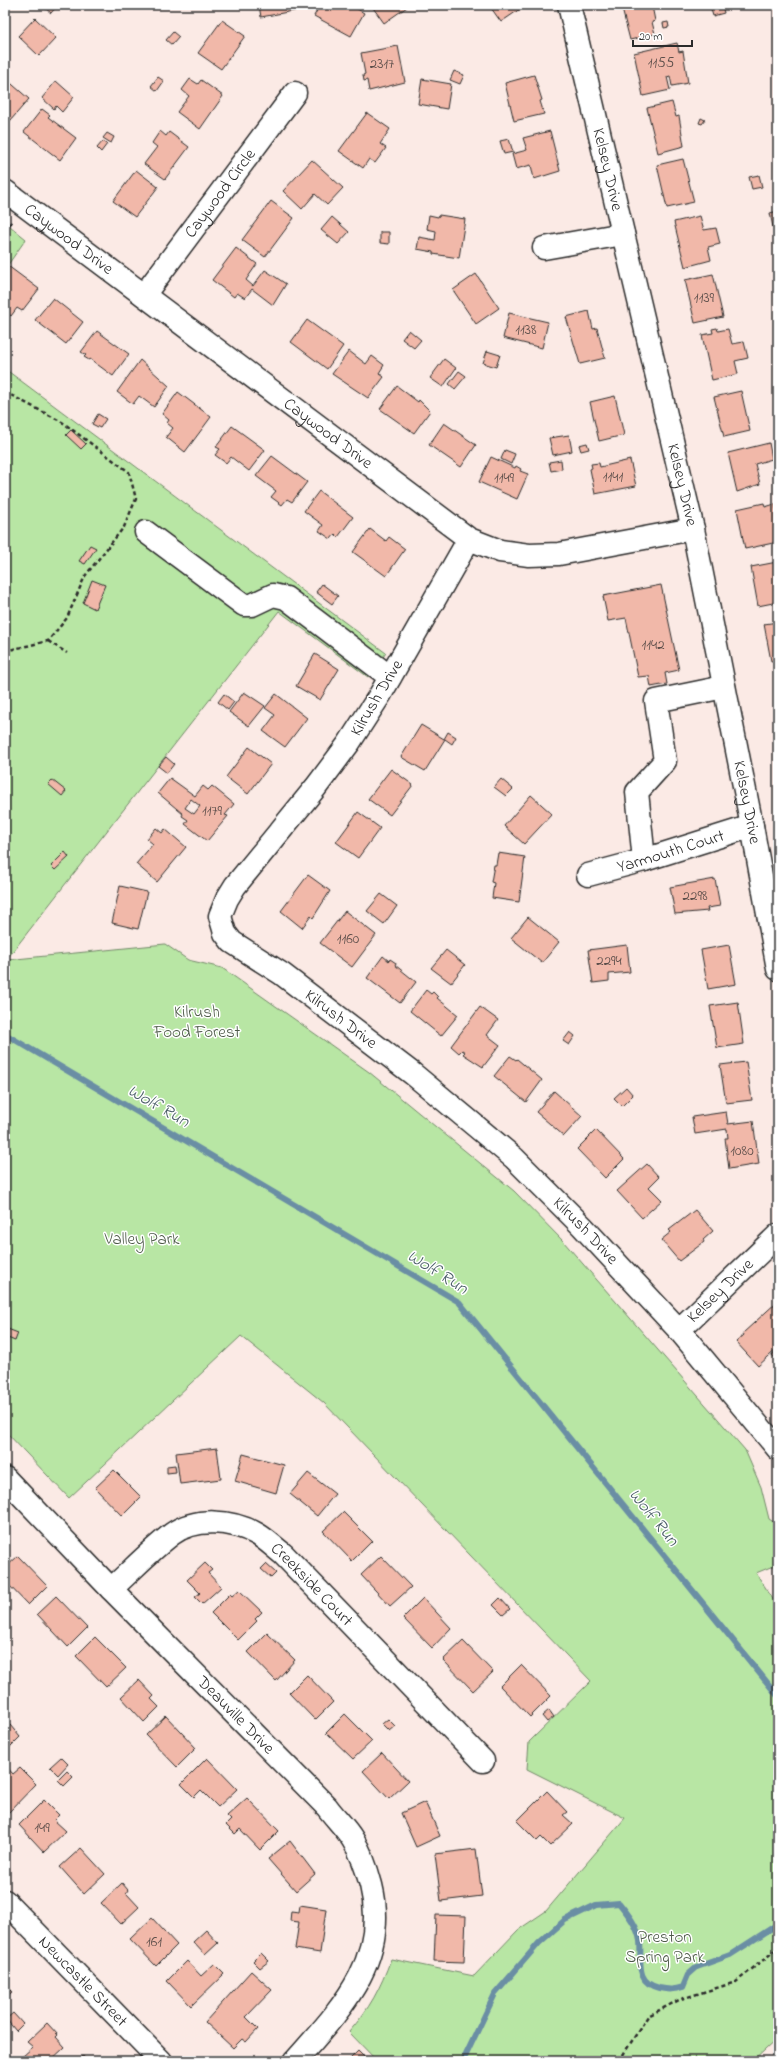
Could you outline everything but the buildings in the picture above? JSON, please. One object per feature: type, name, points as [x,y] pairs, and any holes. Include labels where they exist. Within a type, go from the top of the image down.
[{"type":"street","name":"Kelsey Drive","points":[[569,5],[693,528],[752,826],[778,969]]},
{"type":"street","name":"Caywood Circle","points":[[144,295],[295,92]]},
{"type":"street","name":"Caywood Drive","points":[[5,191],[469,539],[500,551],[529,555],[560,554],[693,528]]},
{"type":"street","points":[[544,248],[623,234]]},
{"type":"street","points":[[146,532],[244,605],[252,604],[273,595],[286,598],[390,677]]},
{"type":"street","name":"Kilrush Drive","points":[[469,539],[390,677],[349,743],[316,787],[235,886],[227,899],[220,916],[225,933],[232,942],[244,952],[282,974],[413,1074],[514,1158],[582,1226],[679,1330],[778,1449]]},
{"type":"street","points":[[644,860],[637,792],[665,761],[656,701],[724,686]]},
{"type":"street","name":"Yarmouth Court","points":[[588,875],[644,860],[752,826]]},
{"type":"street","name":"Kelsey Drive","points":[[679,1330],[778,1235]]},
{"type":"street","name":"Deauville Drive","points":[[5,1478],[111,1589],[326,1807],[353,1840],[367,1868],[373,1894],[376,1922],[371,1950],[362,1975],[353,1991],[330,2022],[295,2061]]},
{"type":"street","name":"Creekside Court","points":[[111,1589],[173,1534],[190,1526],[210,1522],[233,1525],[257,1534],[283,1554],[483,1761]]},
{"type":"street","name":"Newcastle Street","points":[[5,1900],[161,2061]]},
{"type":"path","points":[[5,392],[62,422],[129,472],[136,499],[124,527],[85,576],[67,618],[48,641],[5,651]]},
{"type":"path","points":[[48,641],[67,653]]},
{"type":"path","points":[[619,2061],[648,2016],[681,1999],[736,1982],[778,1948]]},
{"type":"green space","points":[[5,222],[26,239],[5,269]]},
{"type":"green space","points":[[5,369],[386,653],[368,677],[279,611],[6,960],[165,944],[188,960],[222,968],[369,1072],[514,1191],[563,1241],[745,1450],[761,1487],[769,1519],[778,1525],[778,1564],[756,1573],[778,1607],[778,2038],[753,2061],[377,2061],[349,2032],[363,2015],[374,1998],[391,1959],[474,1976],[518,1930],[546,1911],[625,1818],[527,1769],[529,1742],[591,1681],[324,1403],[241,1336],[69,1498],[5,1431]]},
{"type":"waterway","name":"Wolf Run","points":[[5,1034],[459,1302],[778,1696]]},
{"type":"waterway","points":[[463,2061],[495,1994],[539,1943],[565,1920],[596,1905],[619,1903],[632,1921],[639,1936],[640,1963],[643,1976],[651,1985],[666,1989],[683,1987],[688,1975],[697,1967],[730,1955],[778,1924]]},
{"type":"park label","name":"Kilrush Food Forest","points":[[197,1022]]},
{"type":"park label","name":"Valley Park","points":[[142,1239]]},
{"type":"park label","name":"Preston Spring Park","points":[[665,1947]]}]
